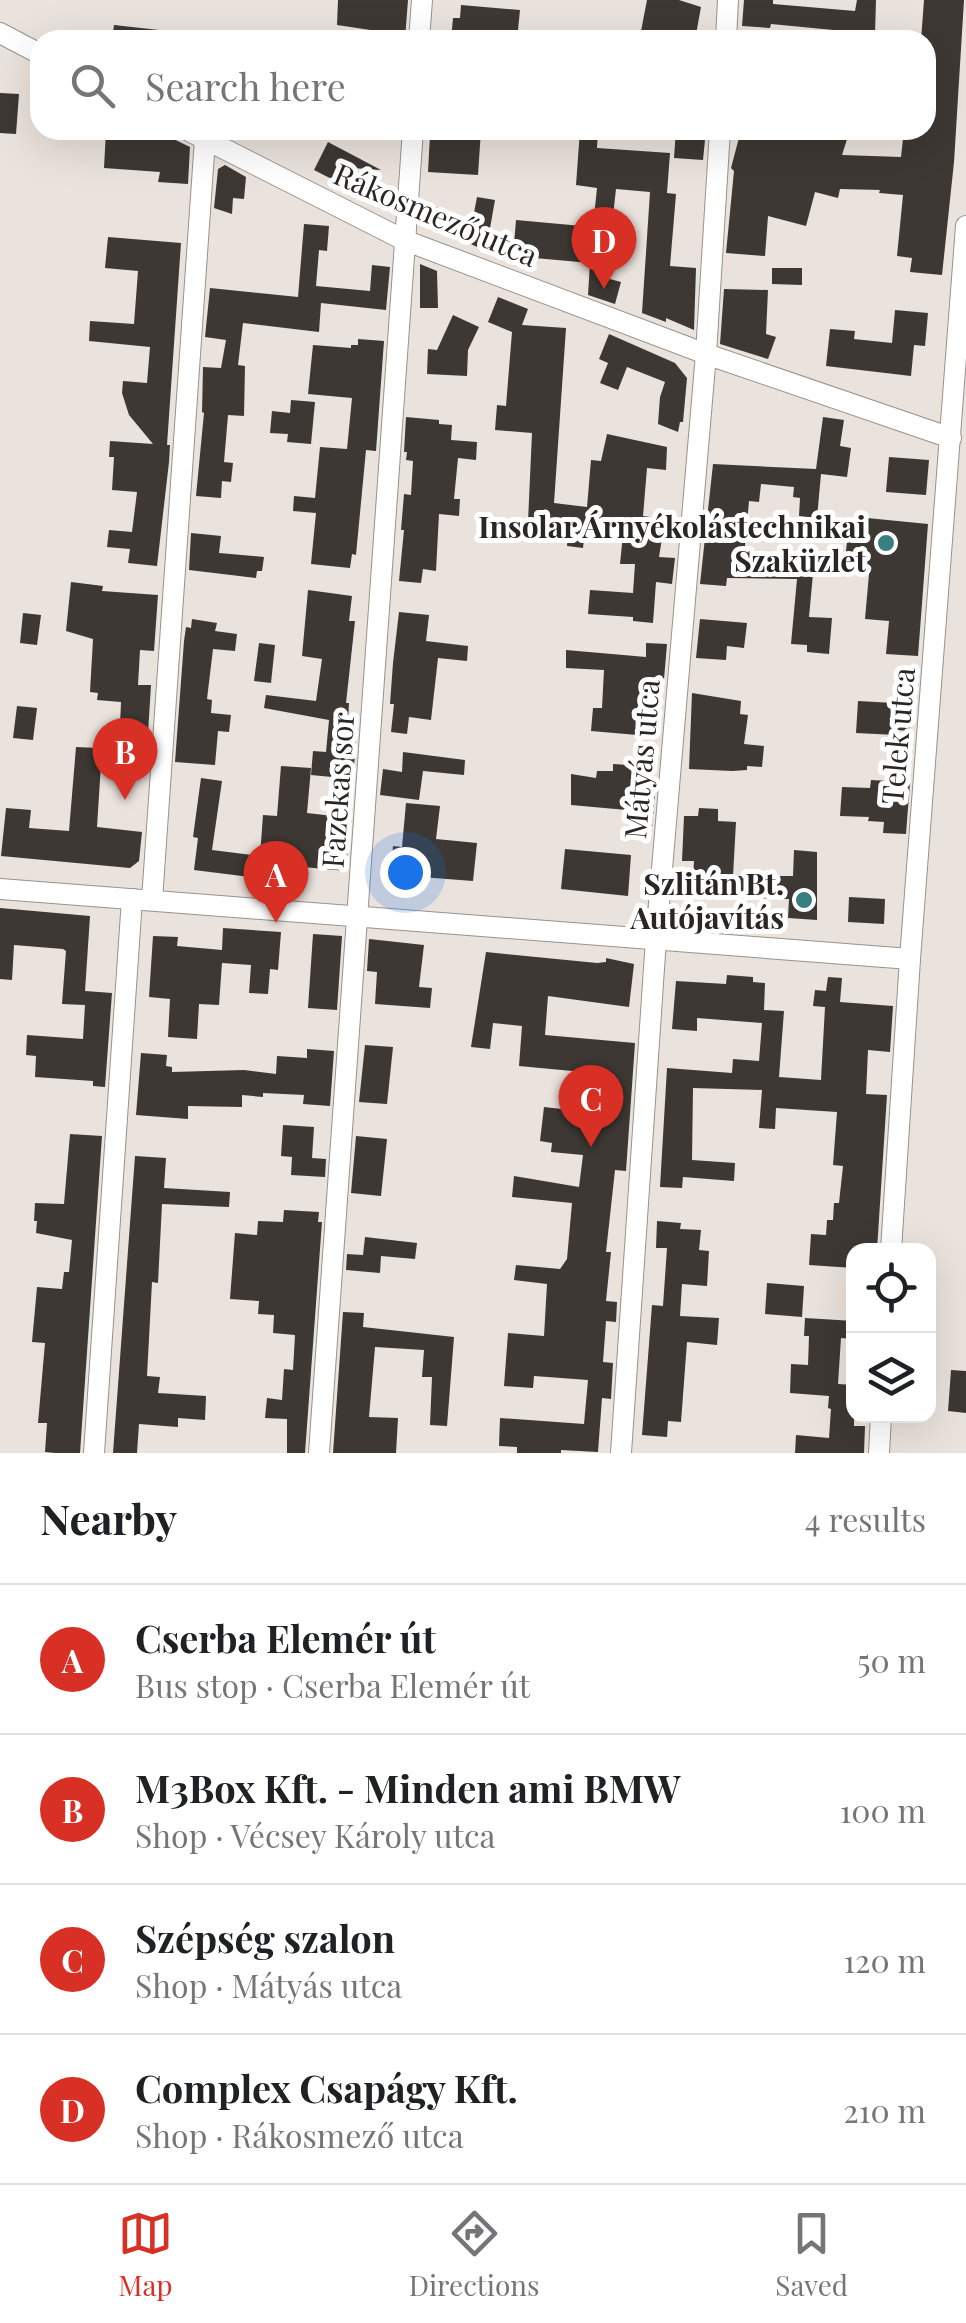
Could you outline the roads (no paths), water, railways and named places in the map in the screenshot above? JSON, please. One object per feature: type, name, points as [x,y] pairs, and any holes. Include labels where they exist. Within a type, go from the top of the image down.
[{"type":"street","points":[[420,30],[422,0]]},
{"type":"street","points":[[726,30],[728,0]]},
{"type":"street","points":[[0,33],[30,49]]},
{"type":"street","points":[[94,1453],[142,899],[196,140]]},
{"type":"street","name":"Rákosmező utca","points":[[206,140],[404,240],[706,354],[951,438]]},
{"type":"street","name":"Fazekas sor","points":[[319,1453],[411,140]]},
{"type":"street","name":"Mátyás utca","points":[[621,1453],[656,939],[706,354],[719,140]]},
{"type":"street","name":"Telek utca","points":[[891,1243],[966,226]]},
{"type":"street","points":[[0,889],[910,959]]},
{"type":"street","points":[[878,1453],[880,1423]]},
{"type":"place","name":"Complex Csapágy Kft.","points":[[604,289]]},
{"type":"place","name":"Insolar Árnyékolástechnikai Szaküzlet","points":[[886,543]]},
{"type":"place","name":"M3Box Kft. - Minden ami BMW","points":[[125,800]]},
{"type":"place","name":"Szlitán Bt. Autójavítás","points":[[804,900]]},
{"type":"place","name":"Cserba Elemér út","points":[[276,923]]},
{"type":"place","name":"Szépség szalon","points":[[591,1147]]}]
